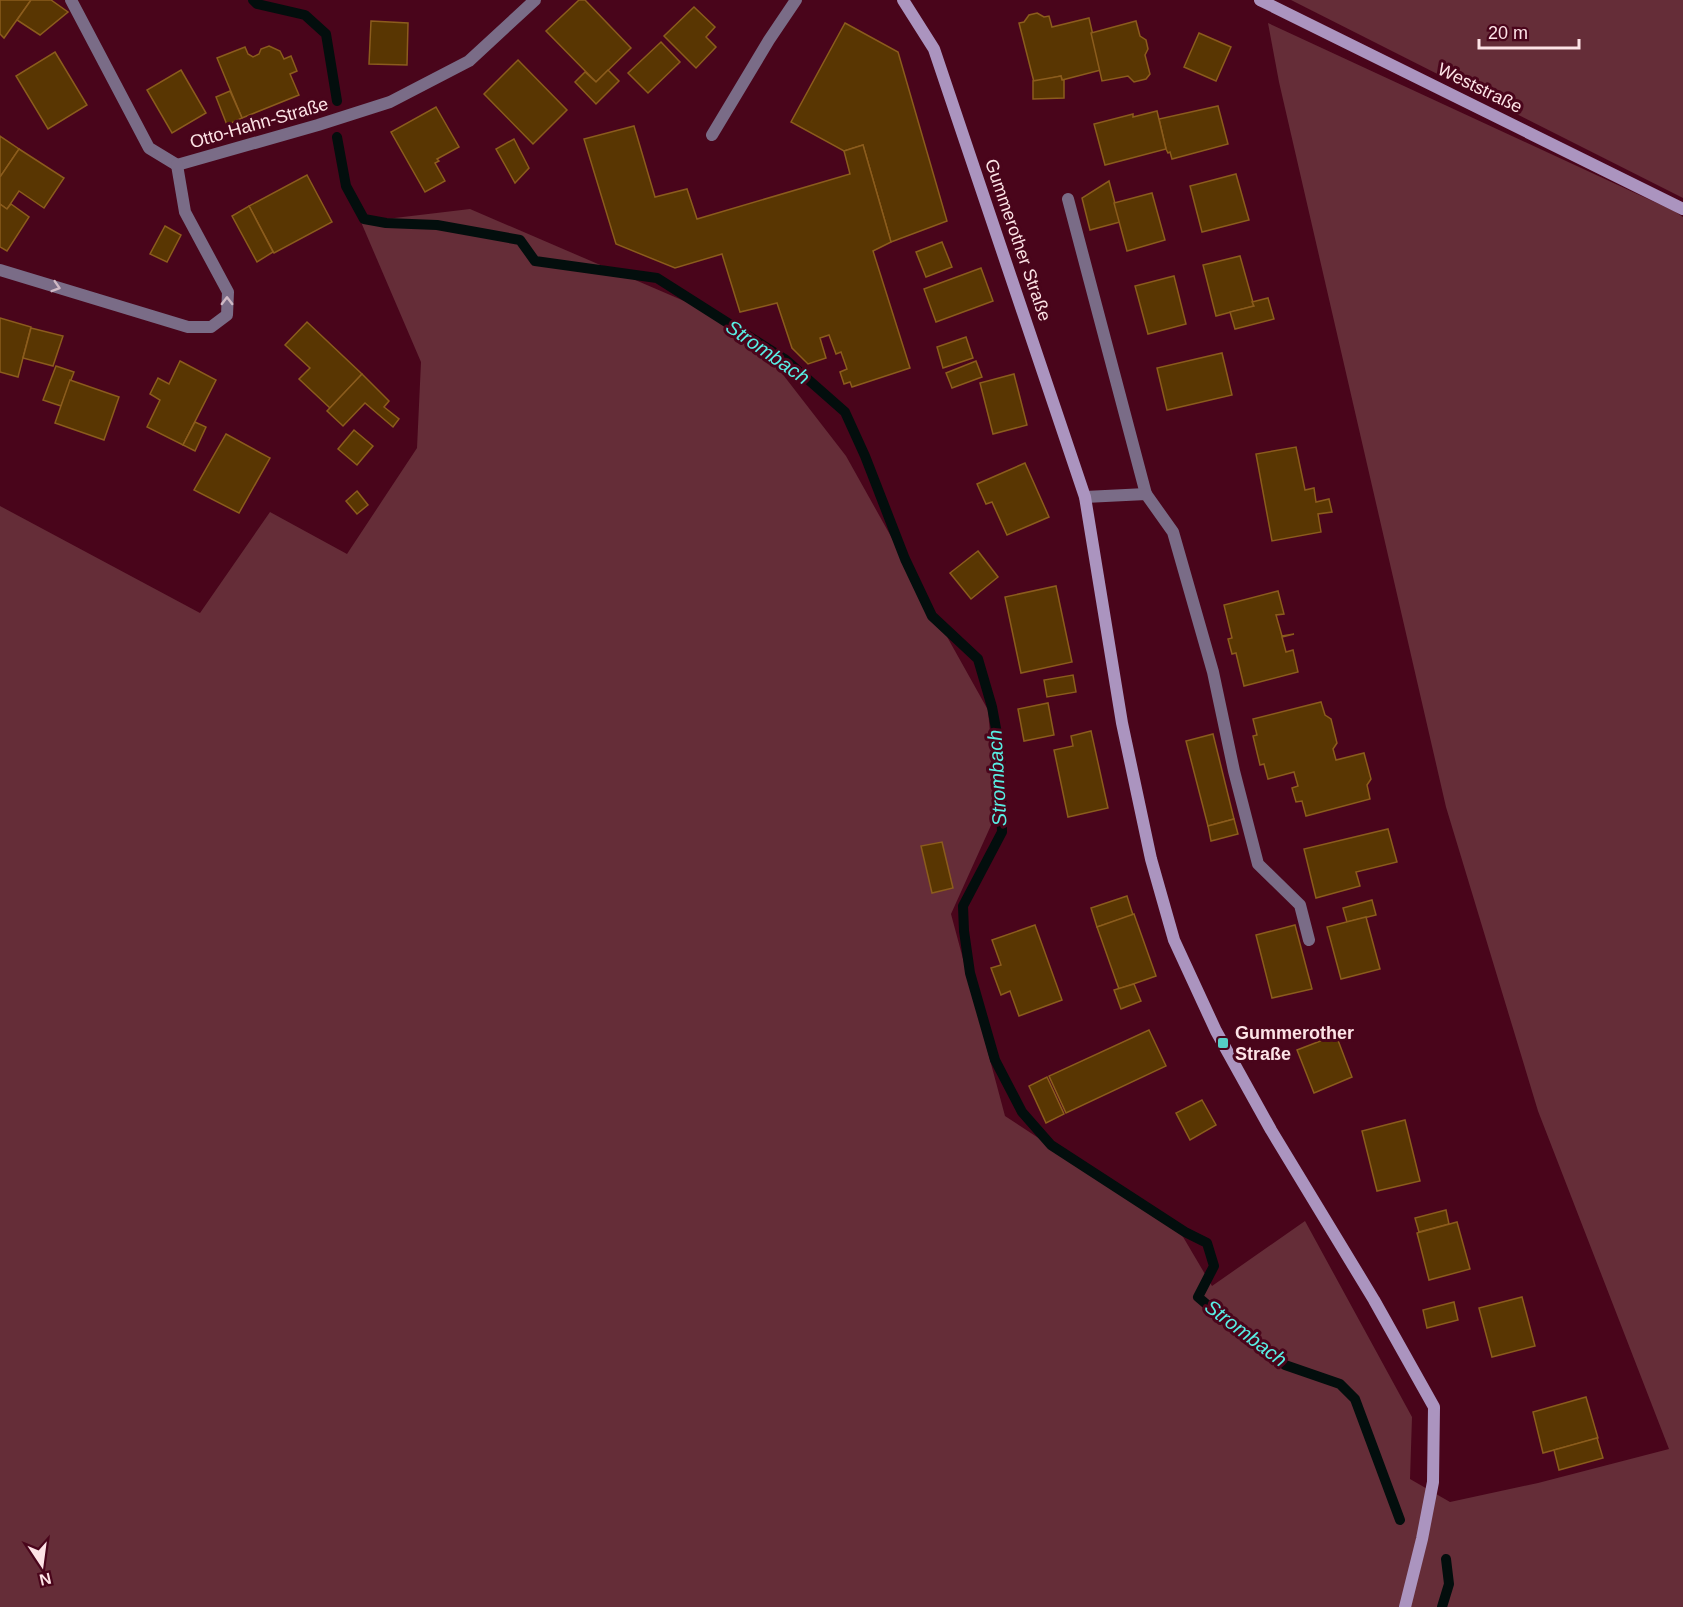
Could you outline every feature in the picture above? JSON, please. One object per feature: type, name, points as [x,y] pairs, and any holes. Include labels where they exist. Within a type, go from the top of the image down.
[{"type":"street","points":[[71,0],[149,148],[177,165]]},
{"type":"street","name":"Otto-Hahn-Straße","points":[[0,270],[188,327],[211,327],[227,315],[228,292],[185,212],[177,165],[318,126],[390,102],[469,61],[535,0]]},
{"type":"street","points":[[712,135],[796,0]]},
{"type":"street","name":"Gummerother Straße","points":[[903,0],[934,49],[1085,498],[1122,723],[1151,859],[1174,940],[1216,1031],[1254,1101],[1374,1300],[1434,1407],[1433,1482],[1405,1607]]},
{"type":"street","name":"Weststraße","points":[[1260,0],[1683,209]]},
{"type":"street","points":[[1068,199],[1146,494],[1173,532],[1213,672],[1234,771],[1258,864],[1300,905],[1309,940]]},
{"type":"street","points":[[1085,498],[1146,494]]},
{"type":"shaded area","points":[[1291,0],[1683,0],[1683,198]]},
{"type":"shaded area","points":[[1268,23],[1683,217],[1683,1607],[0,1607],[0,506],[200,613],[270,512],[347,554],[417,448],[421,362],[361,222],[470,209],[747,328],[846,456],[988,710],[997,812],[951,914],[1005,1116],[1179,1230],[1212,1286],[1305,1221],[1412,1417],[1410,1479],[1450,1502],[1538,1483],[1669,1449],[1538,1111],[1446,807],[1279,82]]},
{"type":"building","points":[[0,0],[31,0],[4,38],[0,34]]},
{"type":"building","points":[[31,0],[51,0],[68,12],[40,35],[17,20]]},
{"type":"building","points":[[579,0],[585,0],[631,48],[596,82],[546,31]]},
{"type":"building","points":[[694,7],[715,27],[706,37],[716,47],[696,68],[664,36]]},
{"type":"building","points":[[1037,13],[1044,17],[1049,16],[1052,27],[1089,18],[1101,70],[1062,80],[1061,76],[1034,82],[1019,23],[1024,22],[1029,15]]},
{"type":"building","points":[[371,21],[408,23],[407,65],[369,64]]},
{"type":"building","points":[[1136,21],[1140,36],[1146,40],[1148,49],[1145,55],[1150,74],[1146,79],[1134,82],[1128,76],[1102,81],[1091,33]]},
{"type":"building","points":[[845,23],[898,52],[947,221],[891,242],[863,145],[844,151],[791,122]]},
{"type":"building","points":[[1199,33],[1231,47],[1216,81],[1184,67]]},
{"type":"building","points":[[661,42],[680,62],[648,93],[628,73]]},
{"type":"building","points":[[269,46],[280,51],[284,59],[291,56],[297,71],[290,74],[299,95],[242,118],[217,58],[245,47],[248,54],[253,57],[259,54],[261,49]]},
{"type":"building","points":[[55,52],[87,105],[48,129],[16,76]]},
{"type":"building","points":[[518,60],[567,110],[533,144],[484,94]]},
{"type":"building","points":[[181,70],[206,113],[172,133],[147,90]]},
{"type":"building","points":[[608,70],[619,81],[596,104],[575,82],[585,72],[596,82]]},
{"type":"building","points":[[1061,76],[1064,80],[1064,98],[1033,99],[1033,81]]},
{"type":"building","points":[[230,91],[242,118],[227,125],[216,97]]},
{"type":"building","points":[[1218,106],[1228,144],[1172,159],[1170,152],[1168,153],[1166,149],[1159,119]]},
{"type":"building","points":[[436,107],[459,147],[437,159],[439,161],[435,163],[445,181],[425,192],[391,132]]},
{"type":"building","points":[[1157,111],[1166,149],[1105,165],[1094,124],[1133,114],[1133,117]]},
{"type":"building","points":[[634,126],[655,197],[687,189],[697,219],[850,174],[844,151],[863,145],[891,242],[873,251],[910,368],[852,387],[850,382],[844,384],[840,372],[847,369],[841,352],[836,354],[829,335],[820,338],[826,358],[808,364],[792,348],[777,303],[740,312],[722,254],[675,268],[616,244],[584,139]]},
{"type":"building","points":[[0,136],[19,149],[0,177]]},
{"type":"building","points":[[514,139],[529,168],[515,183],[496,149]]},
{"type":"building","points":[[19,149],[64,178],[44,208],[19,191],[7,209],[0,204],[0,177]]},
{"type":"building","points":[[1236,174],[1249,220],[1202,232],[1190,186]]},
{"type":"building","points":[[307,175],[332,222],[274,253],[249,206]]},
{"type":"building","points":[[1109,181],[1120,222],[1090,230],[1082,198]]},
{"type":"building","points":[[1152,193],[1165,240],[1127,251],[1114,203]]},
{"type":"building","points":[[0,204],[7,209],[11,204],[29,217],[7,251],[0,247]]},
{"type":"building","points":[[249,206],[273,252],[257,262],[232,216]]},
{"type":"building","points":[[165,226],[181,235],[167,262],[150,254]]},
{"type":"building","points":[[942,242],[952,267],[926,277],[916,252]]},
{"type":"building","points":[[1240,256],[1254,306],[1216,316],[1203,265]]},
{"type":"building","points":[[981,268],[993,301],[936,322],[924,289]]},
{"type":"building","points":[[1174,276],[1186,324],[1148,334],[1135,286]]},
{"type":"building","points":[[1268,298],[1274,319],[1235,329],[1230,312],[1254,306],[1252,302]]},
{"type":"building","points":[[0,318],[31,327],[18,377],[0,372]]},
{"type":"building","points":[[307,322],[362,374],[330,408],[299,379],[310,368],[285,345]]},
{"type":"building","points":[[31,328],[63,336],[53,366],[23,358]]},
{"type":"building","points":[[966,337],[973,358],[943,368],[937,347]]},
{"type":"building","points":[[1222,353],[1232,395],[1167,410],[1157,368]]},
{"type":"building","points":[[180,361],[216,380],[183,445],[147,427],[160,400],[150,394],[158,378],[169,384]]},
{"type":"building","points":[[976,361],[982,377],[952,388],[946,373]]},
{"type":"building","points":[[56,366],[74,372],[61,406],[43,400]]},
{"type":"building","points":[[362,374],[389,401],[384,407],[399,419],[393,427],[365,403],[343,426],[327,411]]},
{"type":"building","points":[[1014,374],[1027,425],[993,434],[980,383]]},
{"type":"building","points":[[70,380],[119,397],[104,440],[55,423]]},
{"type":"building","points":[[195,422],[206,427],[195,451],[183,445]]},
{"type":"building","points":[[354,430],[373,446],[357,465],[338,449]]},
{"type":"building","points":[[226,434],[270,458],[239,513],[194,490]]},
{"type":"building","points":[[1296,447],[1305,490],[1314,488],[1316,502],[1329,499],[1332,512],[1318,514],[1321,532],[1272,541],[1256,454]]},
{"type":"building","points":[[1025,463],[1049,517],[1007,535],[992,502],[986,504],[977,484]]},
{"type":"building","points":[[357,491],[368,505],[357,514],[346,501]]},
{"type":"building","points":[[978,551],[998,577],[971,599],[950,573]]},
{"type":"building","points":[[1056,586],[1072,662],[1021,673],[1005,597]]},
{"type":"building","points":[[1278,591],[1284,614],[1276,615],[1282,636],[1294,634],[1282,637],[1286,652],[1293,650],[1298,672],[1244,686],[1236,653],[1232,654],[1228,639],[1232,638],[1224,605]]},
{"type":"building","points":[[1073,675],[1076,692],[1047,697],[1044,680]]},
{"type":"building","points":[[1321,702],[1325,715],[1331,719],[1337,743],[1333,749],[1336,760],[1364,753],[1371,779],[1367,785],[1370,799],[1306,816],[1302,801],[1296,802],[1292,788],[1298,786],[1294,772],[1268,779],[1264,764],[1260,765],[1253,736],[1257,735],[1253,719]]},
{"type":"building","points":[[1048,703],[1054,735],[1024,741],[1018,709]]},
{"type":"building","points":[[1091,731],[1108,808],[1068,817],[1054,750],[1073,746],[1071,736]]},
{"type":"building","points":[[1213,734],[1234,819],[1208,826],[1186,741]]},
{"type":"building","points":[[1234,819],[1238,834],[1211,841],[1208,826]]},
{"type":"building","points":[[1388,829],[1397,862],[1356,872],[1360,886],[1316,898],[1304,849]]},
{"type":"building","points":[[942,842],[953,888],[932,893],[921,846]]},
{"type":"building","points":[[1127,896],[1133,915],[1097,927],[1091,908]]},
{"type":"building","points":[[1372,900],[1376,915],[1347,922],[1343,908]]},
{"type":"building","points":[[1134,914],[1156,976],[1119,989],[1097,927]]},
{"type":"building","points":[[1366,917],[1380,969],[1341,979],[1327,927]]},
{"type":"building","points":[[1035,925],[1062,1000],[1019,1016],[1010,991],[1001,995],[991,968],[1001,965],[992,940]]},
{"type":"building","points":[[1295,925],[1312,989],[1272,998],[1256,935]]},
{"type":"building","points":[[1134,984],[1141,1001],[1121,1009],[1114,990]]},
{"type":"building","points":[[1149,1030],[1166,1066],[1066,1113],[1049,1076]]},
{"type":"building","points":[[1336,1035],[1352,1077],[1314,1093],[1297,1050]]},
{"type":"building","points":[[1047,1077],[1064,1114],[1046,1123],[1029,1086]]},
{"type":"building","points":[[1202,1100],[1216,1125],[1190,1140],[1176,1113]]},
{"type":"building","points":[[1405,1120],[1420,1181],[1377,1191],[1362,1131]]},
{"type":"building","points":[[1446,1210],[1449,1224],[1419,1232],[1415,1218]]},
{"type":"building","points":[[1457,1222],[1470,1269],[1429,1280],[1417,1233]]},
{"type":"building","points":[[1522,1297],[1535,1346],[1492,1357],[1479,1308]]},
{"type":"building","points":[[1454,1302],[1458,1320],[1427,1328],[1423,1310]]},
{"type":"building","points":[[1586,1397],[1598,1438],[1543,1453],[1533,1412]]},
{"type":"building","points":[[1597,1438],[1603,1458],[1559,1470],[1554,1450]]},
{"type":"waterway","name":"Strombach","points":[[253,0],[257,4],[305,15],[326,34],[337,101]]},
{"type":"waterway","name":"Strombach","points":[[337,137],[346,186],[364,219],[386,223],[437,225],[520,240],[535,261],[657,278],[786,360],[845,412],[865,456],[905,559],[932,616],[978,659],[992,707],[1000,750],[1002,832],[963,906],[970,973],[995,1060],[1022,1112],[1051,1145],[1185,1232],[1207,1243],[1214,1266],[1198,1297],[1239,1332],[1285,1365],[1340,1384],[1355,1399],[1400,1520]]},
{"type":"waterway","name":"Strombach","points":[[1442,1607],[1449,1584],[1446,1559]]},
{"type":"place","name":"Gummerother Straße","points":[[1223,1043]]}]
